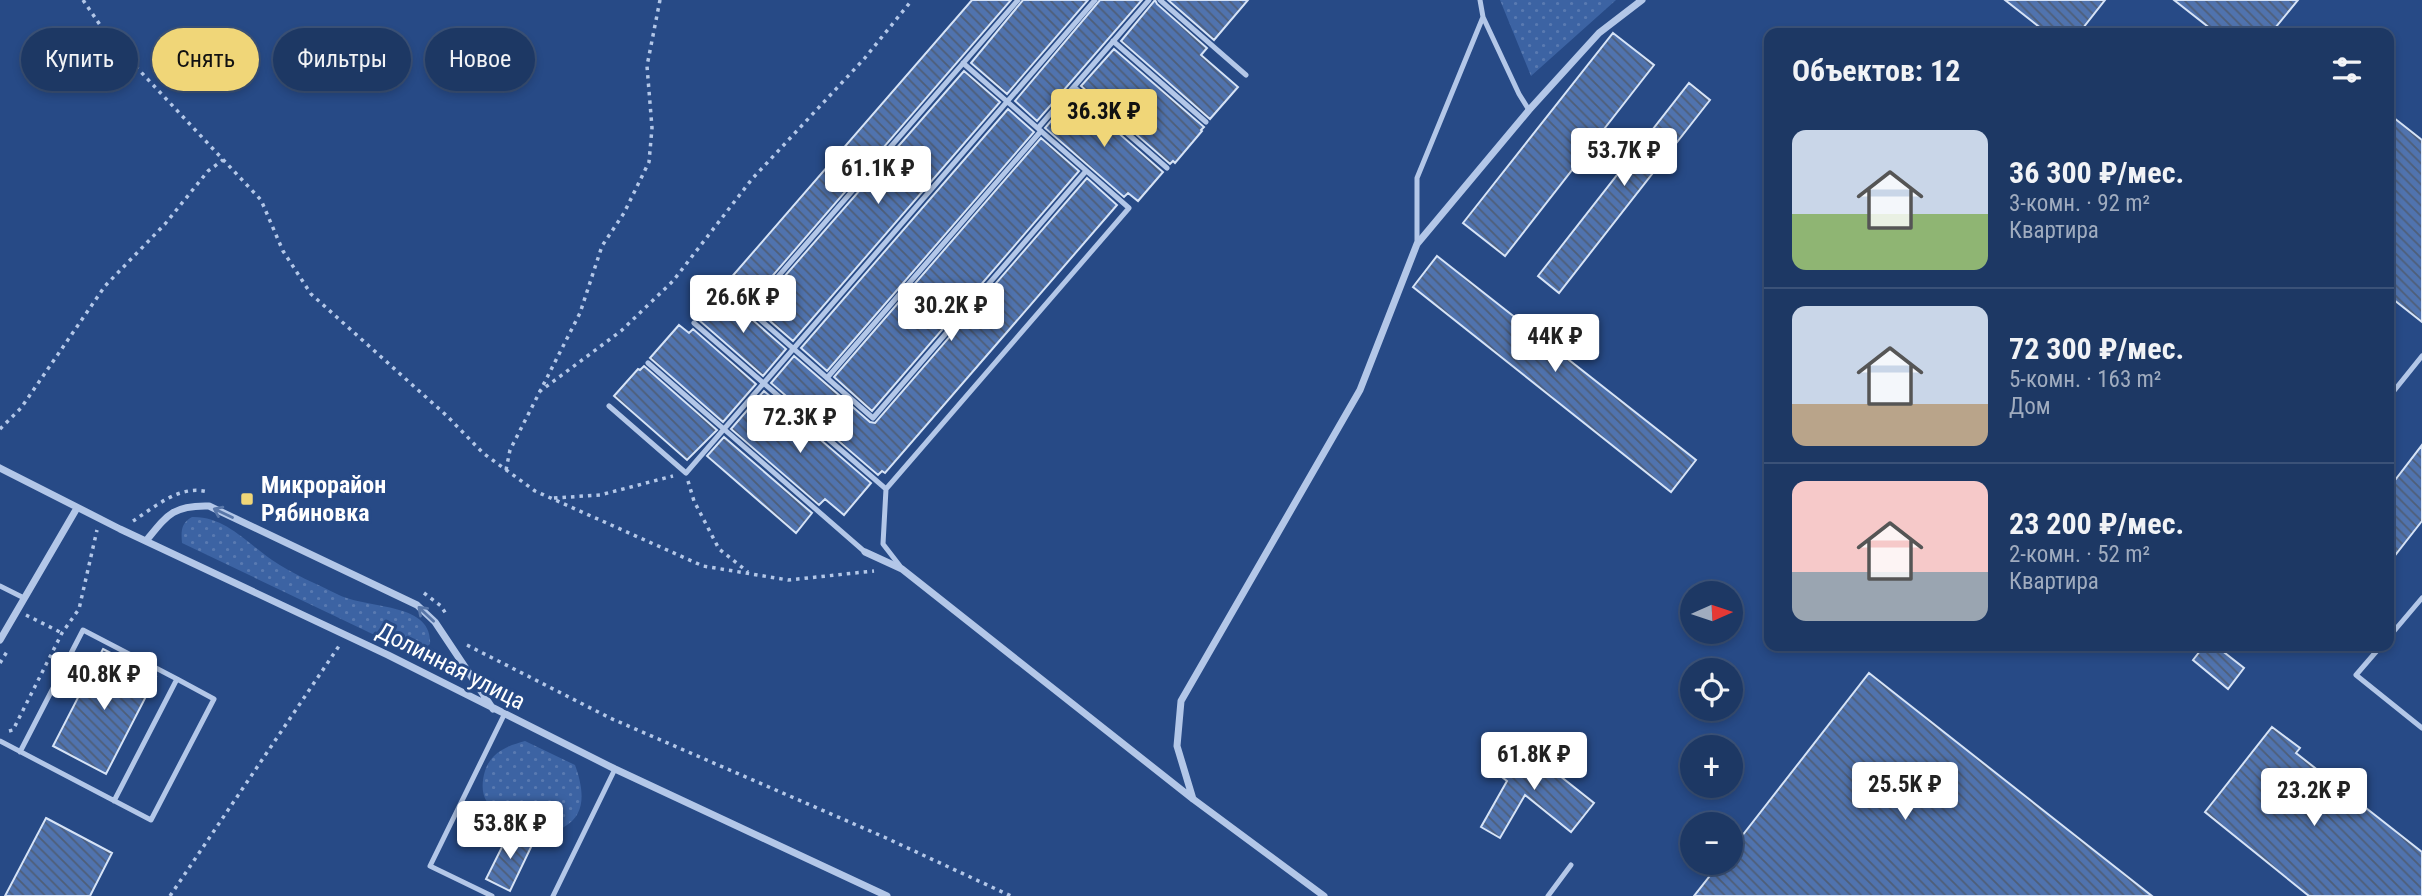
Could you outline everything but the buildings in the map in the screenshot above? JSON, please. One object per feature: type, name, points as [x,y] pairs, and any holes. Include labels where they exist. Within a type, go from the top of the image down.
[{"type":"street","points":[[1194,799],[1177,746],[1181,701],[1360,390],[1418,244],[1530,110],[1599,33],[1642,0]]},
{"type":"street","name":"Долинная улица","points":[[0,468],[120,530],[346,636],[615,769],[887,896]]},
{"type":"street","points":[[146,541],[164,519],[186,506],[209,506],[377,585],[416,605],[435,622],[494,709]]},
{"type":"street","points":[[0,640],[77,508]]},
{"type":"street","points":[[865,552],[902,569],[1194,799],[1324,896]]},
{"type":"lane","points":[[749,310],[1017,0]]},
{"type":"lane","points":[[609,407],[686,473],[1095,0]]},
{"type":"lane","points":[[827,378],[1149,0]]},
{"type":"lane","points":[[1160,0],[1246,75]]},
{"type":"lane","points":[[1480,0],[1483,17],[1519,94],[1530,110]]},
{"type":"lane","points":[[1418,244],[1417,178],[1483,17]]},
{"type":"lane","points":[[1113,41],[1206,122]]},
{"type":"lane","points":[[902,569],[883,544],[886,489],[1129,208],[963,63]]},
{"type":"lane","points":[[1074,87],[1167,168]]},
{"type":"lane","points":[[725,289],[873,418],[1086,171]]},
{"type":"lane","points":[[694,323],[886,489]]},
{"type":"lane","points":[[2394,391],[2422,356]]},
{"type":"lane","points":[[648,363],[865,552]]},
{"type":"lane","points":[[0,586],[24,598]]},
{"type":"lane","points":[[2394,631],[2422,598]]},
{"type":"lane","points":[[0,741],[20,752],[151,820],[214,699],[83,631],[20,752]]},
{"type":"lane","points":[[2377,651],[2356,675],[2422,729]]},
{"type":"lane","points":[[114,801],[177,680]]},
{"type":"lane","points":[[492,896],[430,866],[504,715]]},
{"type":"lane","points":[[553,896],[615,769]]},
{"type":"lane","points":[[1548,896],[1571,865]]},
{"type":"path","points":[[83,0],[110,38],[261,200],[283,251],[311,294],[447,416],[483,453],[536,491],[703,566],[788,580],[902,569]]},
{"type":"path","points":[[506,470],[510,450],[580,313],[602,246],[624,213],[649,162],[652,128],[647,66],[660,0]]},
{"type":"path","points":[[540,392],[621,331],[673,281],[752,179],[864,59],[912,0]]},
{"type":"path","points":[[0,429],[22,408],[105,286],[165,224],[208,171],[223,160]]},
{"type":"path","points":[[552,498],[600,495],[686,473],[694,501],[719,549],[749,573],[775,578]]},
{"type":"path","points":[[0,728],[7,732],[13,730],[62,633],[79,609],[97,528],[116,537],[120,530],[174,495],[202,490],[218,495]]},
{"type":"path","points":[[416,589],[441,606],[449,619]]},
{"type":"path","points":[[17,610],[62,633]]},
{"type":"path","points":[[170,896],[346,636]]},
{"type":"path","points":[[461,642],[610,718],[884,837],[1011,896]]},
{"type":"shaded area","points":[[1500,0],[1616,0],[1531,76]]},
{"type":"shaded area","points":[[192,517],[215,521],[225,526],[280,565],[339,595],[410,614],[428,630],[430,644],[418,654],[406,650],[182,543],[182,528]]},
{"type":"shaded area","points":[[525,741],[575,765],[580,782],[580,807],[572,822],[557,831],[543,832],[528,827],[489,805],[484,795],[484,775],[491,759],[506,748]]},
{"type":"place","name":"Микрорайон Рябиновка","points":[[247,499]]}]
